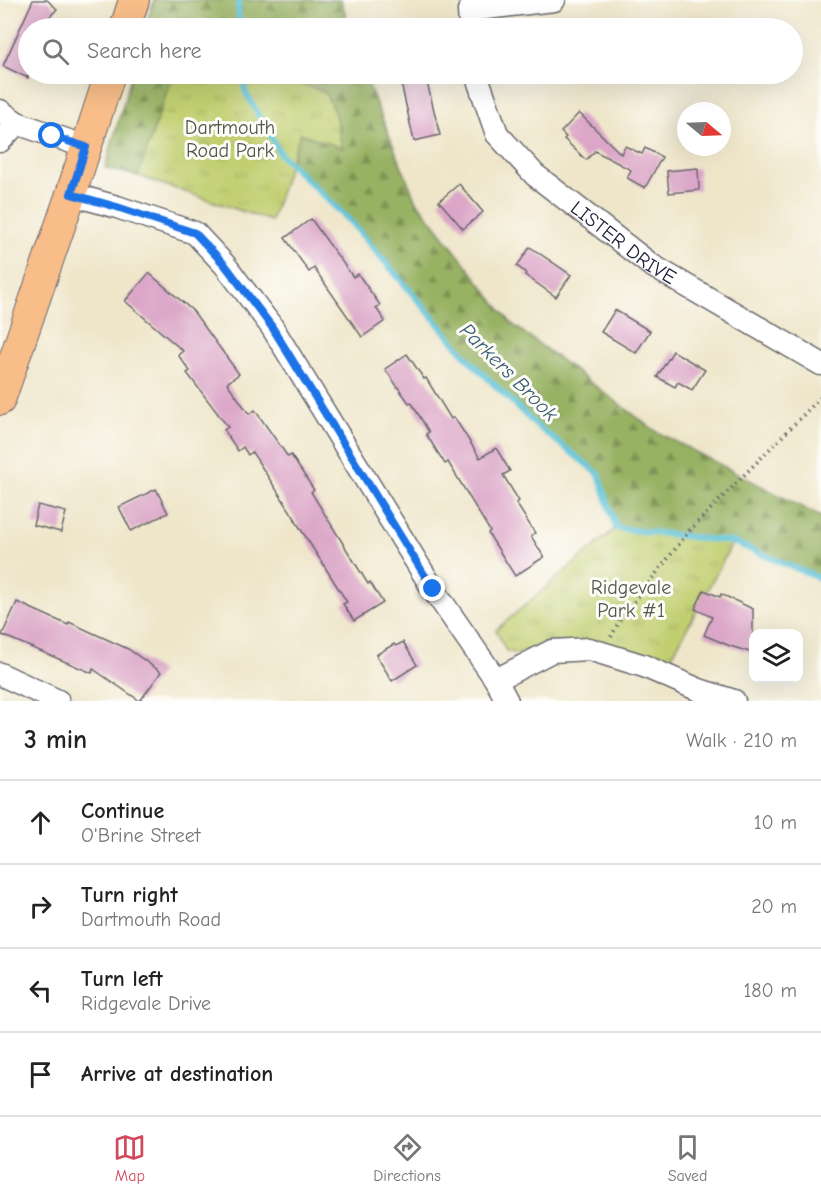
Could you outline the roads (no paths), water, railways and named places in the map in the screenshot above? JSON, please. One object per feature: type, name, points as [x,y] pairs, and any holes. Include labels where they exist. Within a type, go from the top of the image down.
[{"type":"main road","points":[[128,18],[134,0]]},
{"type":"main road","points":[[0,400],[107,84]]},
{"type":"street","points":[[473,18],[554,0]]},
{"type":"street","name":"LISTER DRIVE","points":[[480,84],[497,134],[535,175],[651,265],[821,364]]},
{"type":"street","points":[[0,141],[8,117],[86,147]]},
{"type":"street","points":[[71,194],[195,233],[225,265],[272,327],[433,589],[496,680],[507,701]]},
{"type":"street","points":[[496,680],[552,651],[590,649],[645,666],[699,690],[734,701]]},
{"type":"street","points":[[0,674],[58,701]]},
{"type":"waterway","name":"Parkers Brook","points":[[239,0],[239,18]]},
{"type":"waterway","name":"Parkers Brook","points":[[244,84],[245,91],[281,155],[350,221],[472,363],[537,426],[599,474],[616,528],[733,542],[821,579]]},
{"type":"park label","name":"Dartmouth Road Park","points":[[230,138]]},
{"type":"park label","name":"Ridgevale Park #1","points":[[631,598]]}]
